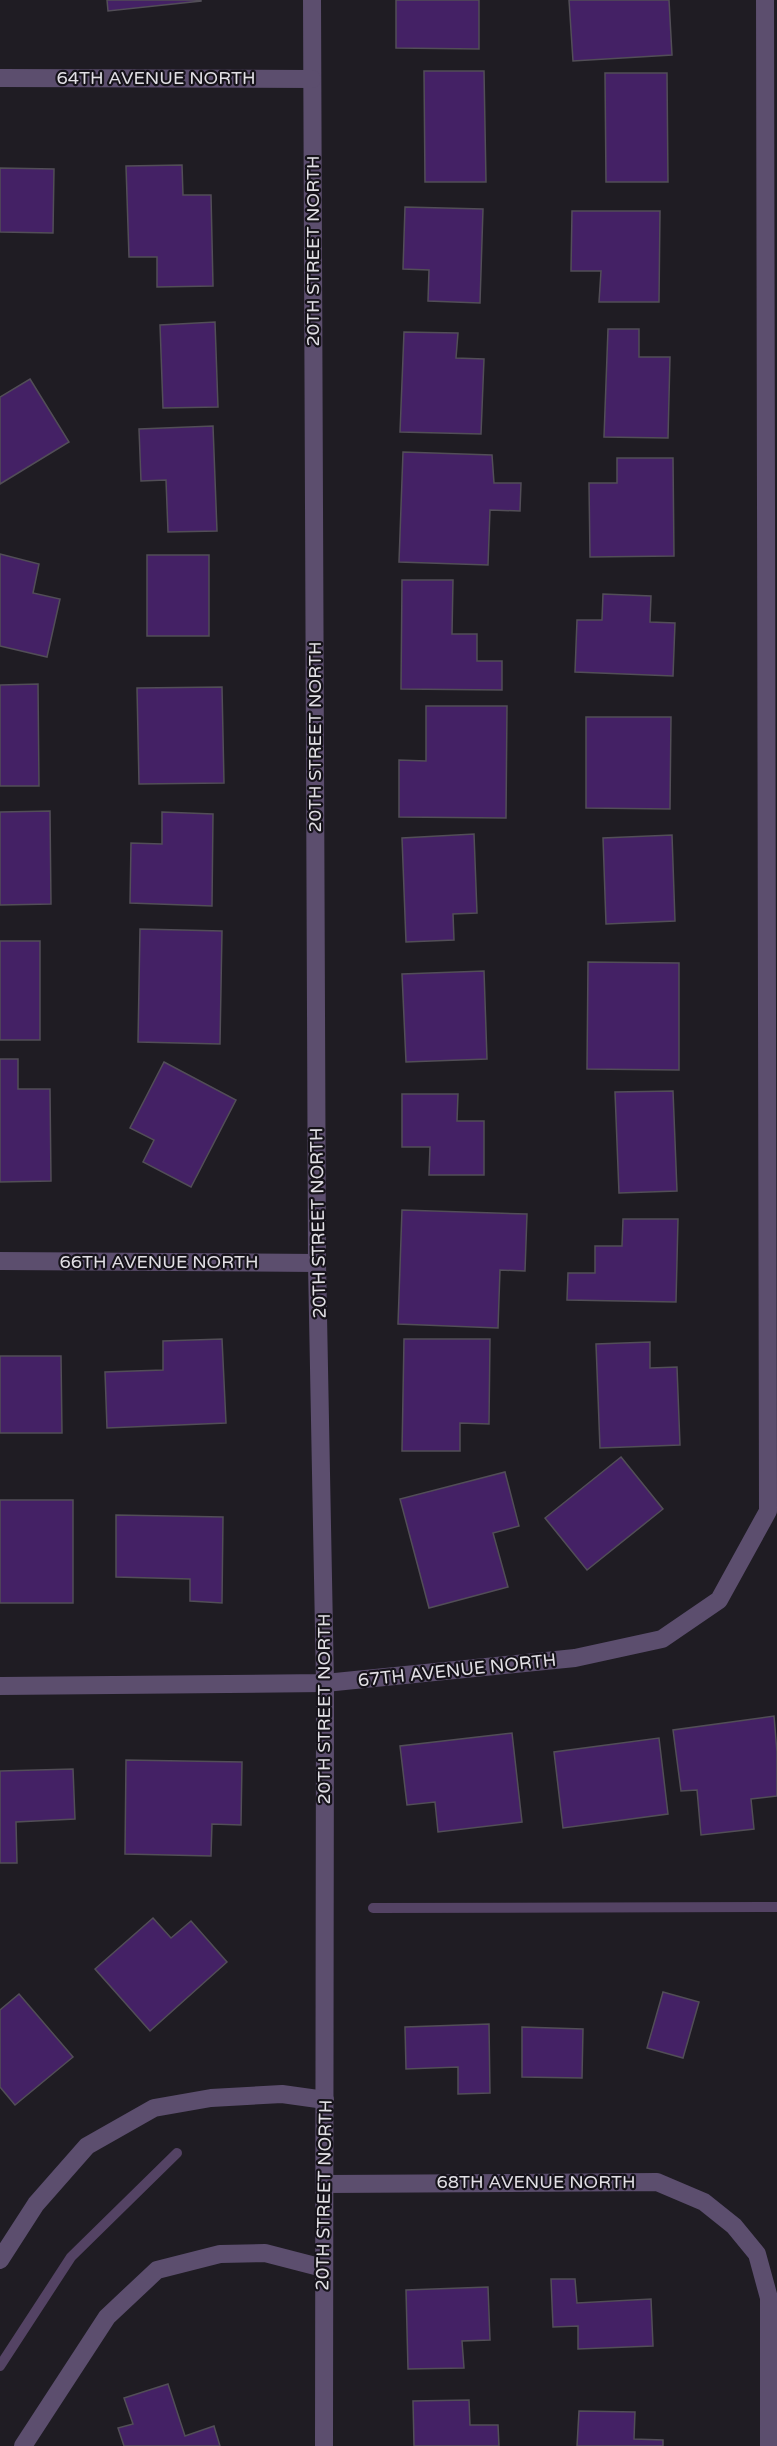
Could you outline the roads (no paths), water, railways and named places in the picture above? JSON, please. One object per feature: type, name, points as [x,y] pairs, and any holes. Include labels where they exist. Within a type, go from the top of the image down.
[{"type":"street","name":"20TH STREET NORTH","points":[[312,0],[317,1263],[325,1683],[324,2446]]},
{"type":"street","name":"67TH AVENUE NORTH","points":[[0,1686],[325,1683],[575,1658],[662,1639],[719,1600],[768,1511],[765,0]]},
{"type":"street","name":"64TH AVENUE NORTH","points":[[0,78],[312,79]]},
{"type":"street","name":"66TH AVENUE NORTH","points":[[0,1261],[317,1263]]},
{"type":"street","points":[[0,2260],[36,2204],[87,2146],[153,2109],[223,2097],[282,2094],[325,2100]]},
{"type":"street","name":"68TH AVENUE NORTH","points":[[325,2184],[657,2182],[704,2202],[734,2226],[757,2254],[769,2298],[769,2446]]},
{"type":"street","points":[[23,2446],[107,2317],[157,2270],[220,2254],[265,2253],[323,2268]]},
{"type":"waterway","points":[[373,1908],[777,1907]]},
{"type":"waterway","points":[[0,2366],[71,2257],[177,2153]]}]
